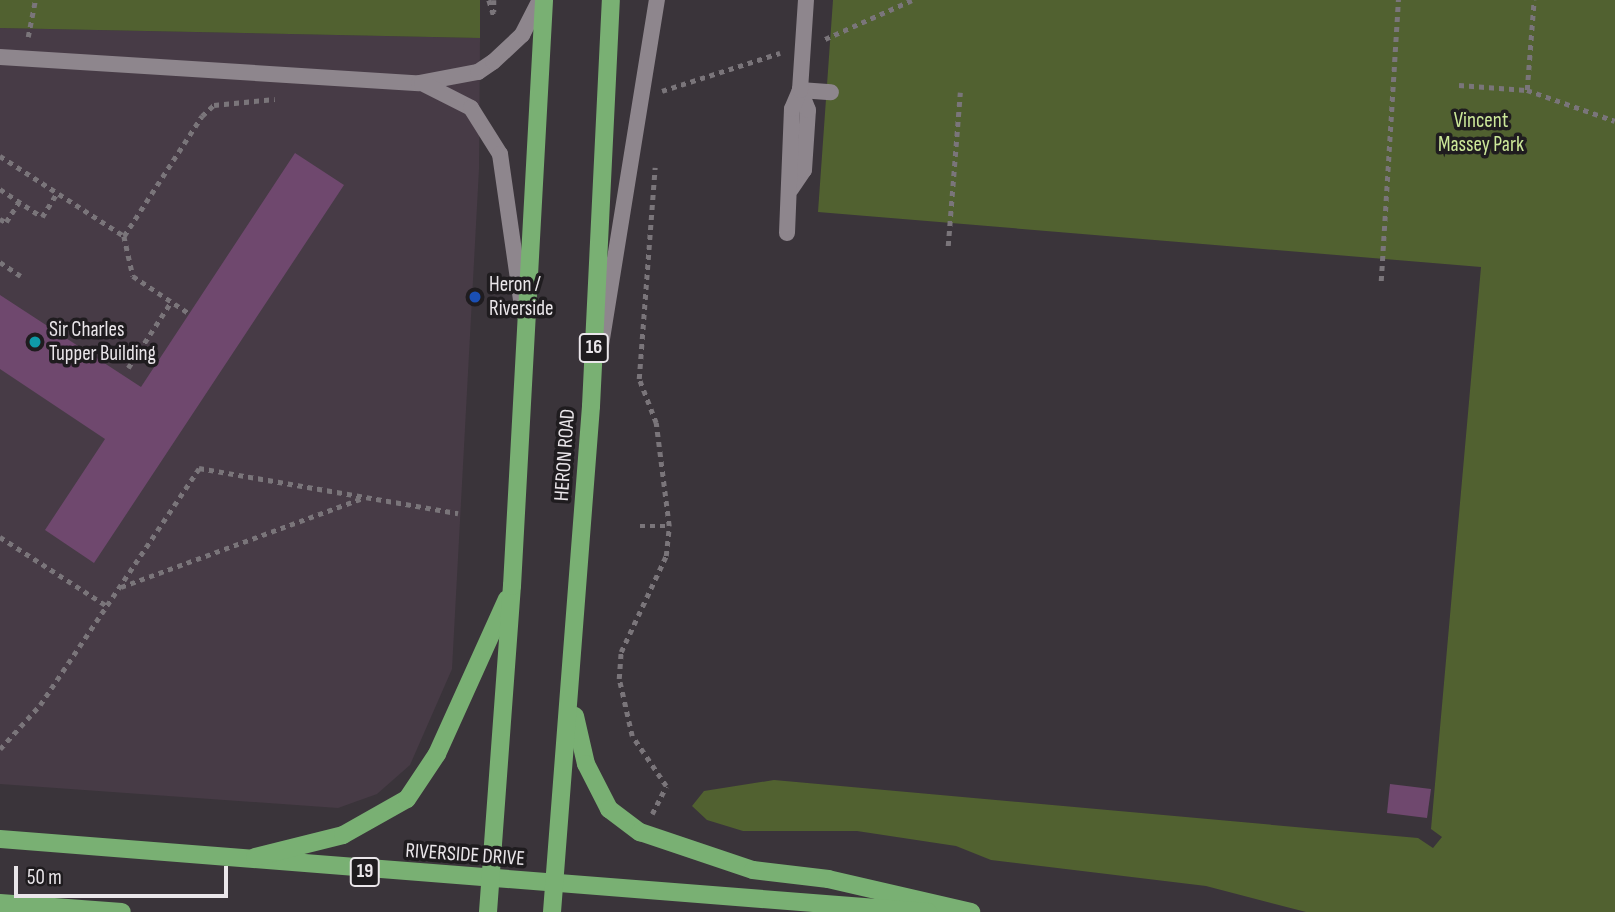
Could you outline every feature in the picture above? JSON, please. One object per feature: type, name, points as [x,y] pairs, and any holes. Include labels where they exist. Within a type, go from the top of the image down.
[{"type":"main road","points":[[488,912],[512,586],[542,0]]},
{"type":"main road","name":"HERON ROAD","points":[[552,912],[571,697],[591,407],[611,0]]},
{"type":"main road","points":[[239,861],[342,835],[407,799],[437,754],[512,586]]},
{"type":"main road","points":[[571,697],[592,776],[609,809],[640,832],[753,870],[828,879],[971,912]]},
{"type":"main road","name":"RIVERSIDE DRIVE","points":[[0,839],[490,881],[555,883],[928,912]]},
{"type":"main road","points":[[0,902],[122,912]]},
{"type":"lane","points":[[0,57],[419,83],[478,72],[493,62],[522,35],[542,0]]},
{"type":"lane","points":[[591,407],[657,0]]},
{"type":"lane","points":[[787,233],[791,189],[791,119],[800,90],[806,0]]},
{"type":"lane","points":[[419,83],[471,108],[500,154],[526,343]]},
{"type":"lane","points":[[800,90],[831,92]]},
{"type":"path","points":[[25,58],[35,0]]},
{"type":"path","points":[[489,0],[494,16],[494,0]]},
{"type":"path","points":[[659,105],[660,92],[854,30],[912,0]]},
{"type":"path","points":[[1381,281],[1398,0]]},
{"type":"path","points":[[1527,90],[1534,0]]},
{"type":"path","points":[[1459,85],[1527,90],[1615,121]]},
{"type":"path","points":[[948,246],[960,92]]},
{"type":"path","points":[[124,236],[208,110],[214,105],[281,98]]},
{"type":"path","points":[[1,159],[124,236],[133,276],[190,314]]},
{"type":"path","points":[[652,814],[666,786],[632,736],[622,706],[620,664],[666,556],[669,526],[656,423],[639,379],[655,160]]},
{"type":"path","points":[[0,189],[42,218],[57,193]]},
{"type":"path","points":[[0,219],[6,222],[19,202]]},
{"type":"path","points":[[0,262],[22,276]]},
{"type":"path","points":[[128,368],[171,302]]},
{"type":"path","points":[[0,749],[40,705],[199,468],[458,513]]},
{"type":"path","points":[[119,587],[364,498]]},
{"type":"path","points":[[640,526],[669,526]]},
{"type":"path","points":[[0,537],[107,606]]},
{"type":"shaded area","points":[[0,28],[480,38],[479,169],[452,669],[410,765],[377,794],[338,808],[0,784]]},
{"type":"green space","points":[[0,0],[480,0],[480,38],[0,28]]},
{"type":"green space","name":"Vincent Massey Park","points":[[833,0],[1615,0],[1615,912],[1306,912],[1206,886],[991,860],[956,846],[857,831],[743,831],[707,820],[692,806],[704,791],[774,780],[1418,838],[1433,848],[1442,837],[1431,829],[1481,267],[818,212]]},
{"type":"building","name":"Sir Charles Tupper Building","points":[[295,153],[344,185],[94,563],[45,530],[105,439],[0,369],[0,295],[141,387]]},
{"type":"building","points":[[1390,784],[1431,789],[1427,818],[1387,813]]},
{"type":"place","name":"Heron / Riverside","points":[[475,297]]},
{"type":"place","name":"Sir Charles Tupper Building","points":[[35,342]]}]
